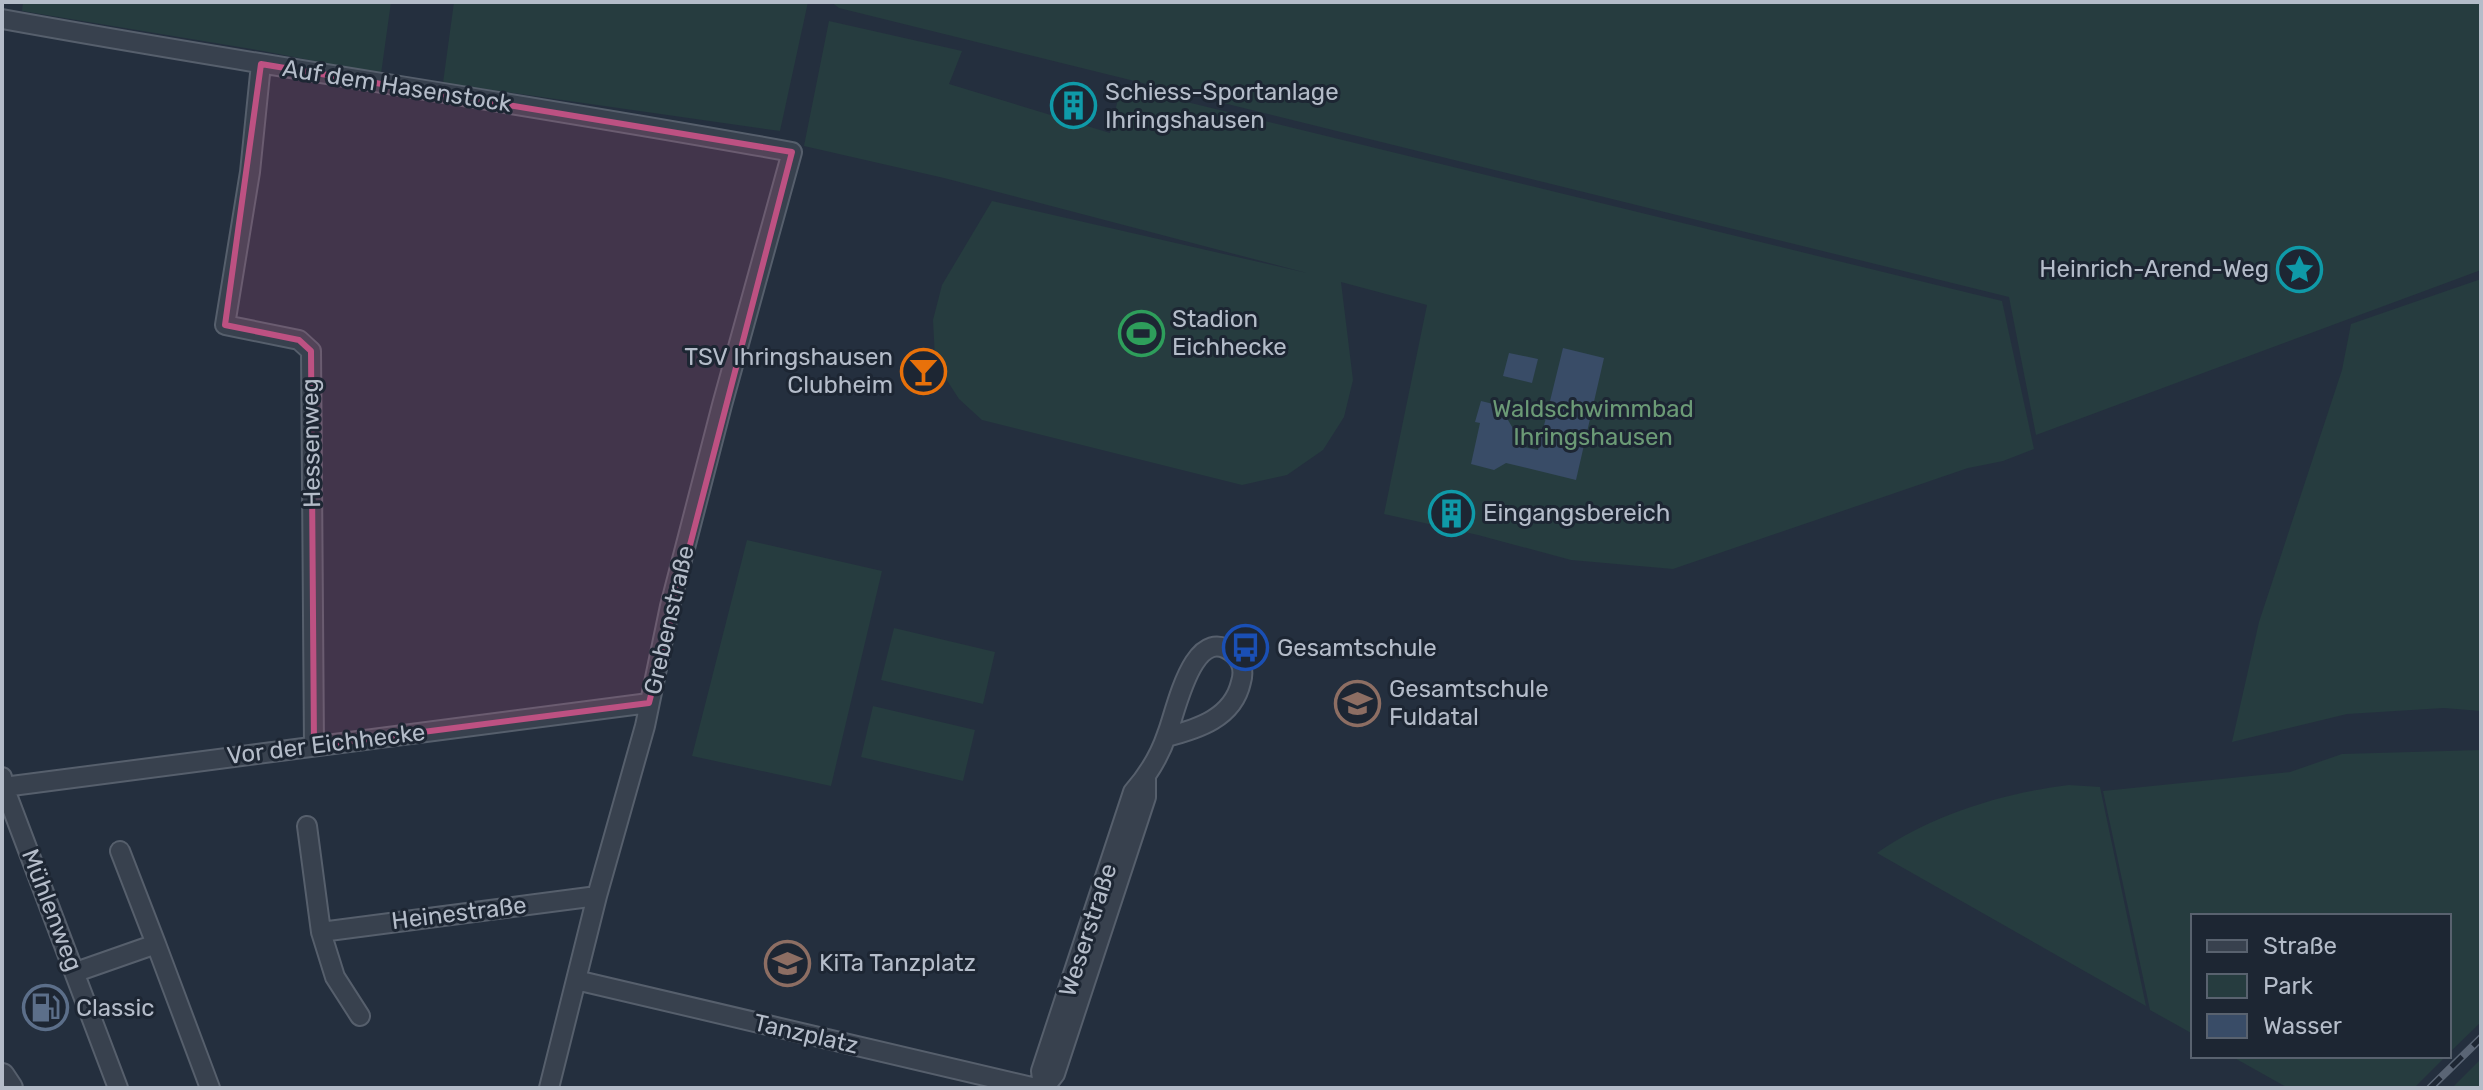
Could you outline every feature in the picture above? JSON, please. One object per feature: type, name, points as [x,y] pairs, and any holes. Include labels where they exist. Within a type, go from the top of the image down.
[{"type":"street","name":"Auf dem Hasenstock","points":[[2,19],[792,152]]},
{"type":"street","name":"Hessenweg","points":[[261,64],[250,172],[225,325],[299,340],[311,351],[314,746]]},
{"type":"street","name":"Grebenstraße","points":[[549,1088],[597,896],[645,726],[670,606],[722,405],[792,152]]},
{"type":"street","name":"Weserstraße","points":[[1044,1088],[1041,1071],[1133,792],[1146,777],[1166,737],[1195,659],[1204,651],[1215,648],[1228,650],[1241,662],[1243,678],[1239,692],[1224,713],[1196,729],[1166,737]]},
{"type":"street","name":"Vor der Eichhecke","points":[[3,782],[649,703]]},
{"type":"street","name":"Mühlenweg","points":[[3,782],[118,1088]]},
{"type":"street","points":[[307,826],[321,932],[335,977],[360,1016]]},
{"type":"street","points":[[120,851],[210,1088]]},
{"type":"street","name":"Heinestraße","points":[[321,932],[597,896]]},
{"type":"street","points":[[76,972],[156,944]]},
{"type":"street","name":"Tanzplatz","points":[[576,980],[1036,1088]]},
{"type":"street","points":[[2,1076],[10,1088]]},
{"type":"highlighted area","points":[[261,64],[792,152],[649,703],[314,746],[311,351],[299,340],[225,325]]},
{"type":"green space","points":[[23,2],[391,2],[381,74],[22,11]]},
{"type":"green space","points":[[454,2],[808,2],[780,131],[443,83]]},
{"type":"green space","points":[[831,2],[2481,2],[2481,270],[2036,435],[2009,297],[839,8]]},
{"type":"green space","name":"Waldschwimmbad Ihringshausen","points":[[829,21],[962,51],[949,84],[1110,133],[1121,86],[2002,301],[2034,449],[2003,461],[1968,468],[1673,569],[1571,560],[1384,514],[1427,305],[1341,282],[1353,380],[1344,417],[1323,450],[1287,475],[1242,485],[982,420],[959,399],[939,368],[941,360],[935,358],[933,320],[942,285],[992,201],[1307,273],[944,178],[804,146]]},
{"type":"green space","points":[[2481,279],[2481,711],[2444,708],[2347,714],[2232,742],[2259,622],[2342,370],[2351,324]]},
{"type":"green space","points":[[747,540],[882,571],[831,786],[692,756]]},
{"type":"green space","points":[[894,628],[995,652],[983,704],[881,680]]},
{"type":"green space","points":[[873,706],[975,730],[963,781],[861,757]]},
{"type":"green space","points":[[2481,750],[2481,1022],[2451,1051],[2451,914],[2191,914],[2191,1033],[2150,1010],[2103,791],[2290,772],[2342,754]]},
{"type":"green space","points":[[2069,785],[2100,787],[2146,1006],[1877,853],[1920,827],[1968,808]]},
{"type":"green space","points":[[2235,1058],[2444,1058],[2414,1088],[2288,1088]]},
{"type":"green space","points":[[2481,1059],[2481,1088],[2452,1088]]},
{"type":"water","points":[[1563,348],[1604,358],[1576,480],[1506,463],[1494,470],[1471,464],[1480,423],[1475,422],[1481,401],[1510,408],[1508,420],[1524,447],[1538,450]]},
{"type":"water","points":[[1509,353],[1538,359],[1532,383],[1503,376]]},
{"type":"railway","points":[[2430,1088],[2481,1038]]},
{"type":"place","name":"Schiess-Sportanlage Ihringshausen","points":[[1074,106]]},
{"type":"place","name":"Heinrich-Arend-Weg","points":[[2300,269]]},
{"type":"place","name":"Stadion Eichhecke","points":[[1141,333]]},
{"type":"place","name":"TSV Ihringshausen Clubheim","points":[[924,371]]},
{"type":"place","name":"Eingangsbereich","points":[[1452,513]]},
{"type":"place","name":"Gesamtschule","points":[[1246,648]]},
{"type":"place","name":"Gesamtschule Fuldatal","points":[[1358,703]]},
{"type":"place","name":"KiTa Tanzplatz","points":[[788,963]]},
{"type":"place","name":"Classic","points":[[45,1008]]}]
